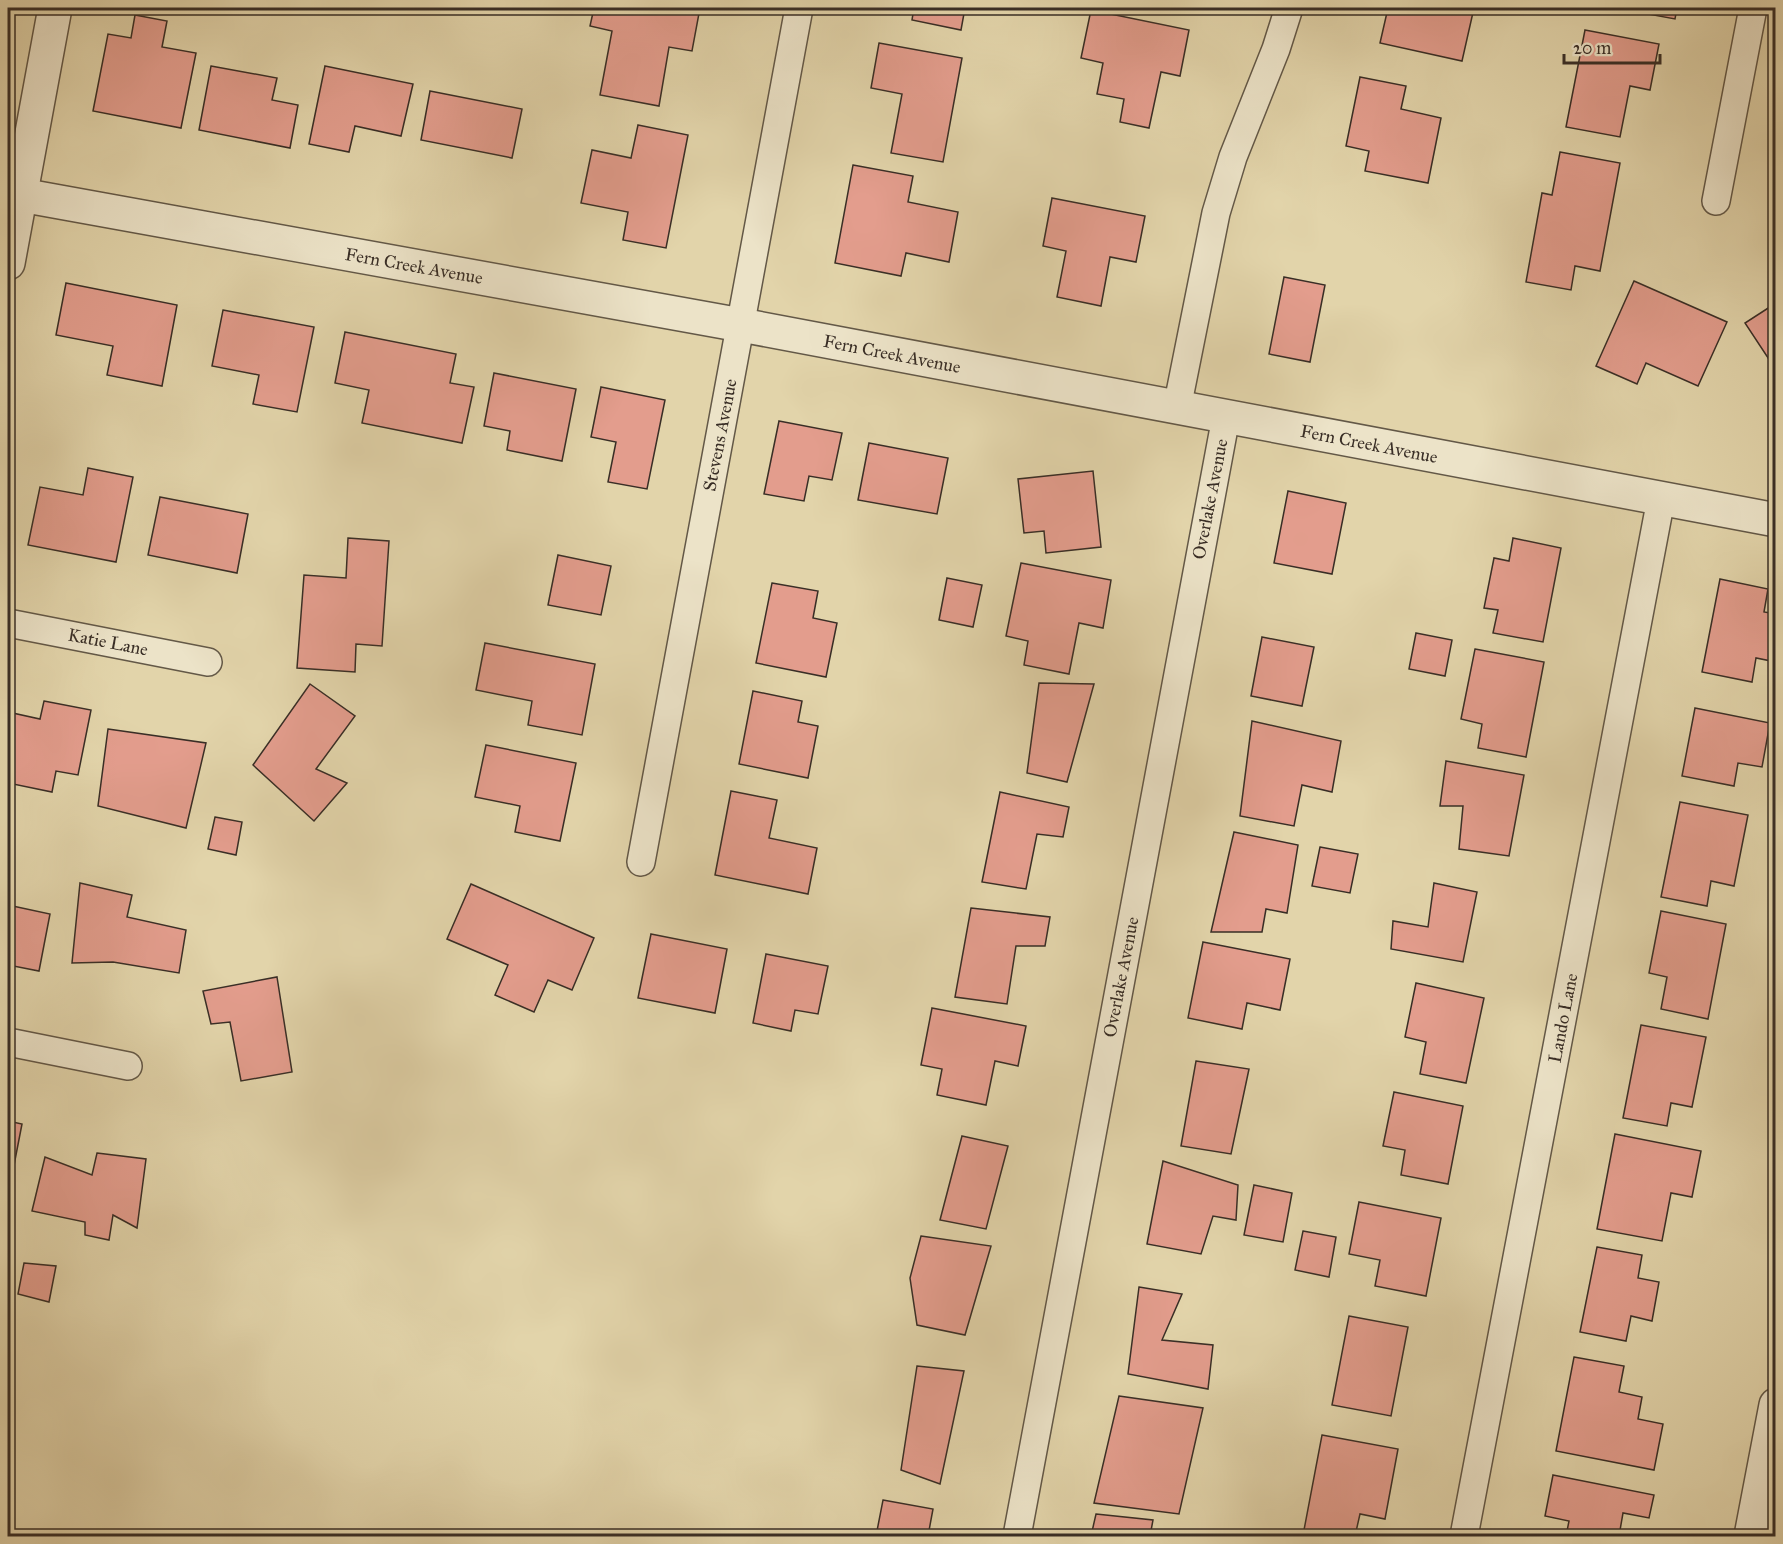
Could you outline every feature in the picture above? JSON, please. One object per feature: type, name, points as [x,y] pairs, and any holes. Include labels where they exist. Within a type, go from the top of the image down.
[{"type":"street","points":[[8,263],[14,193],[55,8]]},
{"type":"street","name":"Stevens Avenue","points":[[641,862],[799,8]]},
{"type":"street","points":[[1177,408],[1216,213],[1233,157],[1276,49],[1289,8]]},
{"type":"street","points":[[1716,201],[1753,8]]},
{"type":"street","name":"Fern Creek Avenue","points":[[14,193],[741,325],[1776,520]]},
{"type":"street","name":"Overlake Avenue","points":[[1017,1536],[1226,417]]},
{"type":"street","name":"Lando Lane","points":[[1464,1536],[1661,498]]},
{"type":"street","name":"Katie Lane","points":[[8,623],[208,662]]},
{"type":"street","points":[[8,1042],[128,1066]]},
{"type":"street","points":[[1751,1536],[1776,1405]]},
{"type":"building","points":[[594,8],[700,8],[692,51],[669,47],[659,106],[600,95],[612,31],[590,26]]},
{"type":"building","points":[[914,8],[965,8],[961,30],[912,20]]},
{"type":"building","points":[[1388,8],[1474,8],[1462,61],[1380,43]]},
{"type":"building","points":[[1626,8],[1677,8],[1675,19],[1626,10]]},
{"type":"building","points":[[1091,10],[1189,30],[1180,76],[1161,72],[1149,128],[1120,122],[1124,99],[1097,94],[1103,63],[1081,58]]},
{"type":"building","points":[[135,15],[167,21],[162,47],[196,53],[181,128],[93,111],[108,34],[131,38]]},
{"type":"building","points":[[1585,30],[1659,44],[1650,90],[1630,86],[1620,137],[1566,127]]},
{"type":"building","points":[[879,43],[962,58],[943,162],[891,153],[902,94],[871,88]]},
{"type":"building","points":[[211,66],[277,78],[272,100],[298,105],[290,148],[199,130]]},
{"type":"building","points":[[325,66],[413,84],[401,136],[355,126],[349,152],[309,144]]},
{"type":"building","points":[[1360,77],[1406,86],[1401,109],[1441,118],[1428,183],[1365,171],[1369,151],[1346,146]]},
{"type":"building","points":[[430,91],[522,109],[512,158],[421,140]]},
{"type":"building","points":[[638,125],[688,135],[666,248],[623,240],[628,212],[581,203],[592,150],[631,158]]},
{"type":"building","points":[[1560,152],[1620,163],[1600,271],[1575,266],[1571,290],[1526,282],[1542,193],[1552,195]]},
{"type":"building","points":[[853,165],[913,176],[908,202],[958,212],[949,262],[906,253],[901,276],[835,263]]},
{"type":"building","points":[[1052,198],[1145,216],[1136,262],[1110,257],[1101,306],[1057,297],[1066,251],[1043,246]]},
{"type":"building","points":[[1284,277],[1325,285],[1310,362],[1269,354]]},
{"type":"building","points":[[1634,281],[1727,322],[1698,386],[1646,363],[1637,384],[1596,366]]},
{"type":"building","points":[[66,283],[177,305],[162,386],[107,375],[113,346],[56,335]]},
{"type":"building","points":[[1776,303],[1776,370],[1745,323]]},
{"type":"building","points":[[223,310],[314,327],[297,412],[253,404],[259,375],[212,366]]},
{"type":"building","points":[[345,332],[456,354],[450,383],[474,387],[462,443],[362,423],[369,390],[335,383]]},
{"type":"building","points":[[494,373],[576,389],[562,461],[507,450],[510,431],[484,426]]},
{"type":"building","points":[[601,387],[665,400],[647,489],[608,482],[616,442],[591,437]]},
{"type":"building","points":[[779,421],[842,433],[832,480],[809,476],[804,501],[764,494]]},
{"type":"building","points":[[869,443],[948,458],[937,514],[858,500]]},
{"type":"building","points":[[88,468],[133,477],[116,562],[28,545],[40,487],[83,495]]},
{"type":"building","points":[[1093,471],[1101,547],[1046,553],[1044,531],[1024,533],[1018,479]]},
{"type":"building","points":[[1288,491],[1346,503],[1332,574],[1274,563]]},
{"type":"building","points":[[160,497],[248,514],[237,573],[148,555]]},
{"type":"building","points":[[348,538],[389,541],[382,646],[356,644],[355,672],[297,668],[304,575],[346,578]]},
{"type":"building","points":[[1513,538],[1561,548],[1543,642],[1493,633],[1498,610],[1484,608],[1494,558],[1509,561]]},
{"type":"building","points":[[558,555],[611,566],[601,615],[548,605]]},
{"type":"building","points":[[1021,563],[1111,580],[1103,628],[1079,623],[1069,674],[1024,665],[1028,641],[1006,636]]},
{"type":"building","points":[[947,578],[982,585],[973,627],[939,620]]},
{"type":"building","points":[[1720,579],[1768,589],[1764,612],[1776,614],[1776,662],[1756,658],[1752,682],[1702,672]]},
{"type":"building","points":[[772,583],[818,591],[813,618],[837,623],[826,677],[756,663]]},
{"type":"building","points":[[1416,633],[1452,640],[1445,676],[1409,669]]},
{"type":"building","points":[[1262,637],[1314,647],[1302,706],[1251,696]]},
{"type":"building","points":[[485,643],[595,664],[582,735],[528,725],[532,701],[476,690]]},
{"type":"building","points":[[1475,649],[1544,662],[1526,757],[1478,748],[1482,724],[1461,719]]},
{"type":"building","points":[[1039,683],[1094,684],[1067,782],[1027,773]]},
{"type":"building","points":[[310,684],[355,716],[316,769],[347,783],[314,821],[253,765]]},
{"type":"building","points":[[753,691],[802,701],[798,722],[818,726],[808,778],[739,764]]},
{"type":"building","points":[[44,701],[91,710],[78,775],[56,771],[52,792],[8,783],[8,712],[40,719]]},
{"type":"building","points":[[1695,708],[1770,723],[1762,767],[1738,763],[1734,786],[1682,776]]},
{"type":"building","points":[[1252,721],[1341,741],[1332,792],[1302,785],[1294,826],[1240,816]]},
{"type":"building","points":[[108,729],[206,743],[186,828],[98,806]]},
{"type":"building","points":[[486,745],[576,763],[560,841],[515,832],[520,806],[475,797]]},
{"type":"building","points":[[1446,761],[1524,775],[1509,856],[1459,849],[1463,806],[1440,806]]},
{"type":"building","points":[[731,791],[777,800],[769,838],[817,848],[808,894],[715,875]]},
{"type":"building","points":[[1000,792],[1069,807],[1063,837],[1037,834],[1026,889],[982,882]]},
{"type":"building","points":[[1680,802],[1748,815],[1734,886],[1711,881],[1707,906],[1661,897]]},
{"type":"building","points":[[215,817],[242,822],[236,855],[208,849]]},
{"type":"building","points":[[1234,832],[1298,845],[1287,913],[1266,909],[1262,932],[1211,932]]},
{"type":"building","points":[[1320,847],[1358,854],[1350,893],[1312,886]]},
{"type":"building","points":[[80,883],[132,895],[127,917],[186,930],[179,973],[113,962],[72,963]]},
{"type":"building","points":[[1434,883],[1477,892],[1463,962],[1391,949],[1393,921],[1428,927]]},
{"type":"building","points":[[471,884],[594,938],[572,990],[548,980],[534,1012],[495,995],[508,965],[447,939]]},
{"type":"building","points":[[8,905],[50,914],[39,971],[8,965]]},
{"type":"building","points":[[971,908],[1050,917],[1045,946],[1016,946],[1007,1004],[955,997]]},
{"type":"building","points":[[1661,911],[1726,924],[1708,1019],[1661,1009],[1667,977],[1649,973]]},
{"type":"building","points":[[651,934],[727,949],[715,1013],[638,998]]},
{"type":"building","points":[[1203,942],[1290,959],[1280,1010],[1247,1003],[1242,1029],[1188,1018]]},
{"type":"building","points":[[766,954],[828,966],[818,1014],[795,1010],[791,1031],[753,1023]]},
{"type":"building","points":[[277,977],[292,1072],[241,1081],[230,1022],[211,1024],[203,991]]},
{"type":"building","points":[[1416,983],[1484,998],[1466,1083],[1420,1074],[1426,1042],[1405,1037]]},
{"type":"building","points":[[932,1008],[1026,1026],[1018,1066],[995,1061],[986,1105],[937,1095],[942,1069],[921,1065]]},
{"type":"building","points":[[1641,1025],[1706,1037],[1692,1107],[1671,1103],[1667,1126],[1623,1118]]},
{"type":"building","points":[[1196,1061],[1249,1069],[1231,1154],[1181,1146]]},
{"type":"building","points":[[1394,1092],[1463,1106],[1448,1184],[1401,1175],[1405,1150],[1383,1146]]},
{"type":"building","points":[[8,1121],[22,1124],[8,1196]]},
{"type":"building","points":[[1615,1134],[1701,1151],[1692,1197],[1671,1193],[1662,1241],[1597,1229]]},
{"type":"building","points":[[962,1136],[1008,1146],[986,1229],[940,1220]]},
{"type":"building","points":[[97,1153],[146,1159],[137,1228],[113,1215],[109,1240],[85,1235],[85,1222],[32,1211],[45,1157],[92,1175]]},
{"type":"building","points":[[1163,1161],[1238,1185],[1236,1220],[1213,1216],[1201,1254],[1147,1244]]},
{"type":"building","points":[[1254,1185],[1292,1193],[1283,1242],[1244,1235]]},
{"type":"building","points":[[1359,1202],[1441,1218],[1426,1296],[1375,1286],[1380,1260],[1349,1254]]},
{"type":"building","points":[[1303,1231],[1336,1237],[1329,1277],[1295,1270]]},
{"type":"building","points":[[921,1236],[991,1246],[965,1335],[917,1325],[910,1278]]},
{"type":"building","points":[[1597,1247],[1642,1255],[1638,1278],[1659,1282],[1652,1321],[1631,1316],[1626,1341],[1580,1332]]},
{"type":"building","points":[[8,1263],[13,1264],[8,1293]]},
{"type":"building","points":[[24,1263],[56,1266],[49,1302],[18,1294]]},
{"type":"building","points":[[1139,1287],[1182,1294],[1162,1340],[1213,1345],[1208,1389],[1128,1374]]},
{"type":"building","points":[[1349,1316],[1408,1327],[1391,1416],[1332,1405]]},
{"type":"building","points":[[1574,1357],[1624,1366],[1619,1392],[1642,1397],[1638,1419],[1663,1424],[1654,1470],[1556,1451]]},
{"type":"building","points":[[917,1366],[964,1371],[940,1484],[901,1470]]},
{"type":"building","points":[[1119,1396],[1203,1408],[1179,1514],[1094,1503]]},
{"type":"building","points":[[1322,1435],[1398,1449],[1385,1519],[1360,1514],[1355,1536],[1304,1530]]},
{"type":"building","points":[[1553,1475],[1654,1495],[1649,1518],[1623,1513],[1619,1536],[1566,1536],[1569,1521],[1545,1516]]},
{"type":"building","points":[[883,1500],[933,1509],[928,1536],[876,1536]]},
{"type":"building","points":[[1096,1514],[1153,1520],[1150,1536],[1091,1536]]}]
